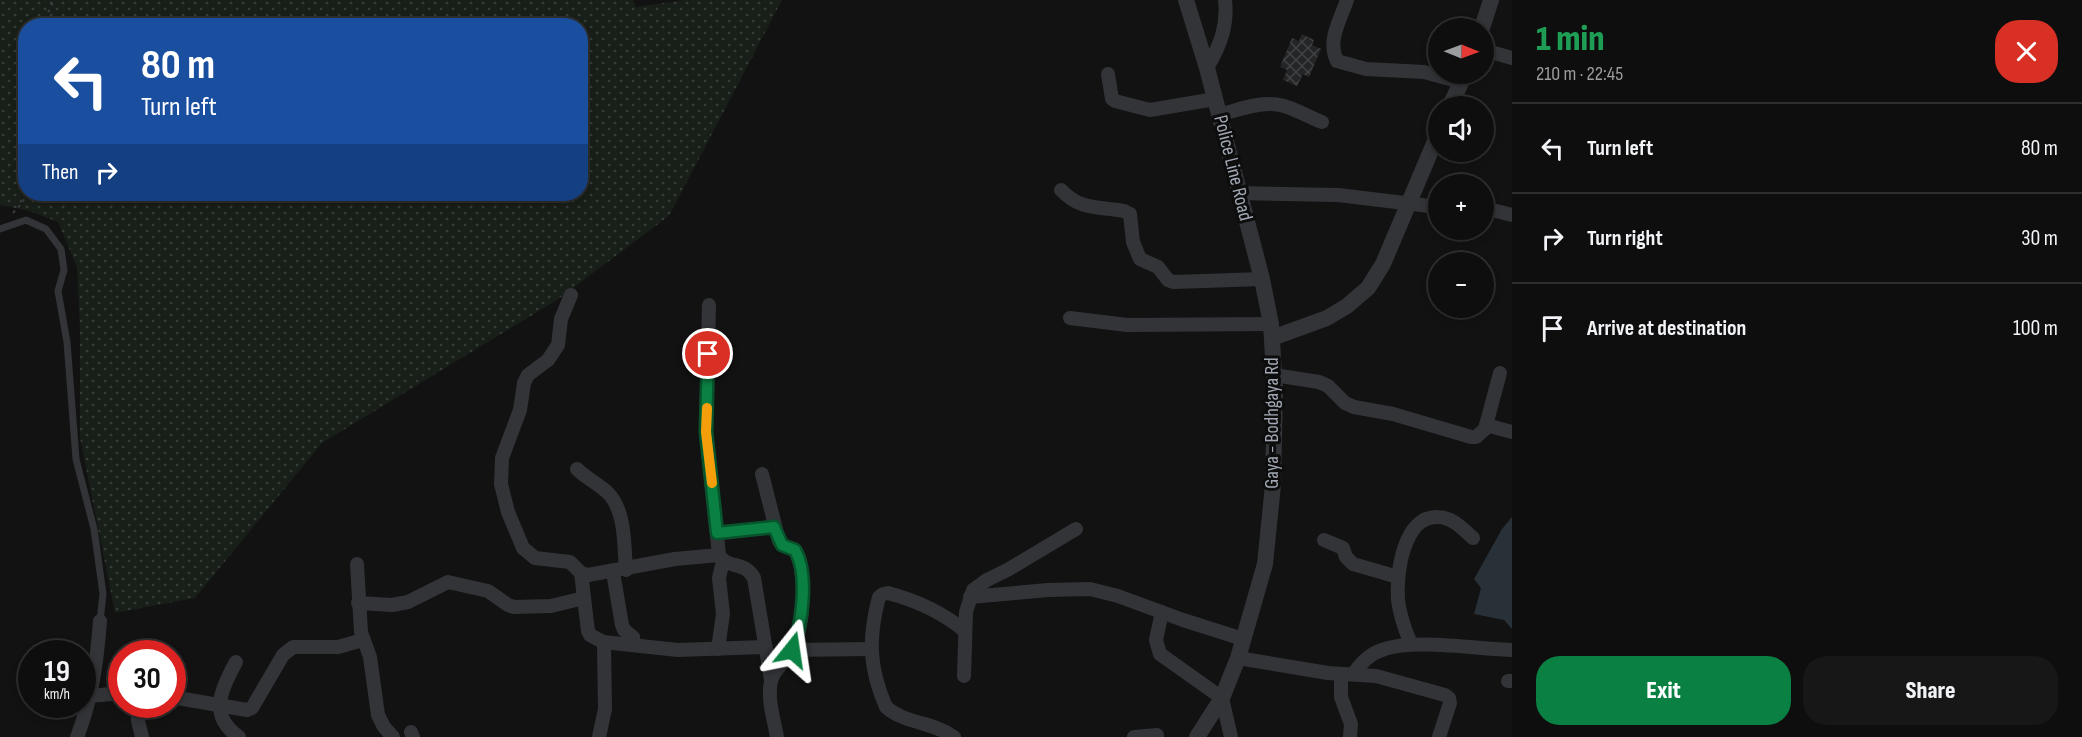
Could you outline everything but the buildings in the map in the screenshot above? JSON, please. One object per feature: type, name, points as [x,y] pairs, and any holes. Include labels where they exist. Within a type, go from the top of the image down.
[{"type":"street","name":"Police Line Road","points":[[1186,0],[1207,68],[1262,279],[1271,331]]},
{"type":"street","points":[[1207,68],[1219,48],[1224,31],[1225,0]]},
{"type":"street","points":[[1347,0],[1332,41],[1332,52],[1337,61],[1366,69],[1428,72]]},
{"type":"street","points":[[1485,18],[1491,0]]},
{"type":"street","points":[[1494,53],[1512,58]]},
{"type":"street","points":[[1108,74],[1112,99],[1139,109],[1272,104],[1281,105],[1322,122]]},
{"type":"street","name":"Gaya - Bodhgaya Rd","points":[[1197,737],[1222,698],[1238,658],[1265,564],[1273,485],[1274,375],[1271,331],[1327,318],[1347,306],[1368,288],[1383,264],[1428,157]]},
{"type":"street","points":[[1062,189],[1074,202],[1083,206],[1124,211],[1130,214],[1133,242],[1140,259],[1158,267],[1168,280],[1174,282],[1262,279]]},
{"type":"street","points":[[1238,193],[1338,195],[1428,206]]},
{"type":"street","points":[[1494,210],[1512,215]]},
{"type":"street","points":[[571,295],[561,319],[558,345],[548,360],[528,375],[524,383],[520,410],[502,458],[501,484],[508,512],[522,548],[535,558],[570,562],[581,573],[588,575],[620,571],[675,559],[721,558],[746,567],[754,578],[771,680],[771,705],[777,737]]},
{"type":"street","points":[[709,306],[706,432],[721,558],[719,578],[723,614],[718,649]]},
{"type":"street","points":[[1070,318],[1127,325],[1271,331]]},
{"type":"street","points":[[1274,375],[1319,382],[1328,386],[1346,403],[1354,406],[1393,414],[1476,437],[1481,434],[1486,425],[1500,374]]},
{"type":"street","points":[[1486,425],[1512,432]]},
{"type":"street","points":[[577,469],[614,501],[622,527],[620,571],[622,625],[624,630],[633,637],[634,645]]},
{"type":"street","points":[[762,474],[774,527],[782,545],[795,550],[803,576],[800,623],[792,650],[771,680]]},
{"type":"street","points":[[1411,644],[1399,610],[1398,577],[1406,541],[1423,521],[1437,516],[1462,527],[1473,538]]},
{"type":"street","points":[[717,533],[774,527]]},
{"type":"street","points":[[964,676],[965,631],[973,590],[1076,529]]},
{"type":"street","points":[[1324,540],[1343,548],[1346,557],[1353,564],[1398,577]]},
{"type":"street","points":[[357,564],[358,603],[363,640],[370,657],[378,714],[384,728],[393,737]]},
{"type":"street","points":[[581,573],[588,632],[590,636],[603,642],[678,650],[766,647]]},
{"type":"street","points":[[358,603],[408,602],[448,582],[488,591],[508,605],[514,606],[551,606],[584,598]]},
{"type":"street","points":[[970,597],[1048,590],[1090,590],[1118,596],[1243,639]]},
{"type":"street","points":[[954,737],[938,728],[899,716],[886,707],[870,649],[875,612],[879,597],[883,594],[892,594],[921,605],[948,618],[965,631]]},
{"type":"street","points":[[1162,612],[1156,640],[1160,654],[1222,698],[1231,737]]},
{"type":"street","points":[[96,662],[100,621]]},
{"type":"street","points":[[186,699],[241,709],[252,708],[283,654],[293,647],[338,647],[363,640]]},
{"type":"street","points":[[599,737],[605,709],[603,642]]},
{"type":"street","points":[[1350,737],[1351,724],[1341,697],[1347,674],[1381,650],[1411,644],[1512,650]]},
{"type":"street","points":[[792,650],[870,649]]},
{"type":"street","points":[[1238,658],[1376,676],[1445,695],[1449,698],[1450,703],[1439,737]]},
{"type":"street","points":[[236,662],[226,681],[220,704],[224,723],[239,737]]},
{"type":"street","points":[[77,737],[83,718]]},
{"type":"street","points":[[138,718],[142,737]]},
{"type":"street","points":[[1134,737],[1157,735]]},
{"type":"lane","points":[[0,229],[26,220],[46,229],[61,249],[64,270],[58,291],[67,342],[76,459],[94,530],[103,594],[100,621]]},
{"type":"path","points":[[46,18],[54,0]]},
{"type":"path","points":[[0,229],[23,201]]},
{"type":"shaded area","points":[[0,0],[633,0],[636,7],[684,0],[782,0],[669,216],[557,300],[322,443],[195,598],[115,613],[80,438],[80,330],[77,267],[58,222],[30,211],[0,205]]},
{"type":"shaded area","points":[[1512,517],[1512,629],[1504,620],[1474,614],[1481,588],[1474,579],[1502,529]]},
{"type":"slow traffic","points":[[707,408],[706,432],[712,483]]},
{"type":"route","points":[[708,354],[706,432],[717,533],[774,527],[782,545],[795,550],[803,576],[800,623],[792,650]]}]
